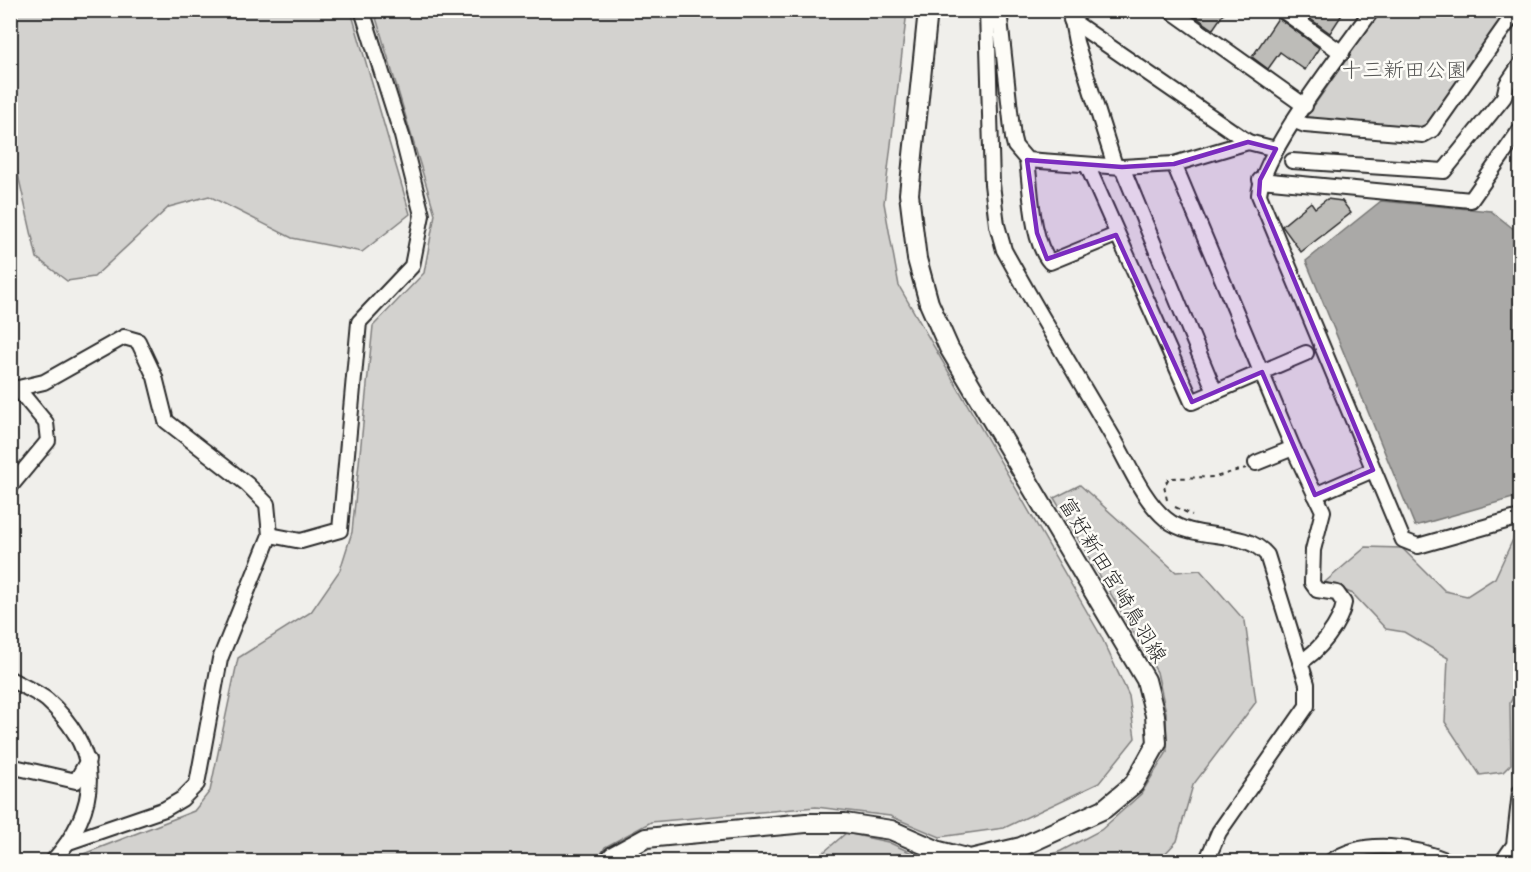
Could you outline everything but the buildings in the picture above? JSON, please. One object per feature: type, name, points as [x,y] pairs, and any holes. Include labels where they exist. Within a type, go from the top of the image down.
[{"type":"main road","name":"富好新田宮崎鳥羽線","points":[[609,861],[612,856],[646,838],[826,823],[845,823],[891,830],[939,851],[970,859],[1021,847],[1104,809],[1134,784],[1157,743],[1155,715],[1146,680],[949,348],[929,303],[917,259],[909,194],[928,10]]},
{"type":"street","points":[[270,535],[301,541],[340,530],[359,322],[412,266],[422,215],[402,136],[362,10]]},
{"type":"street","points":[[987,10],[992,184],[997,225],[1004,250],[1136,477],[1166,519],[1199,534],[1249,542],[1260,547],[1267,555],[1307,684],[1307,706],[1219,832],[1206,861]]},
{"type":"street","points":[[999,10],[1013,138],[1015,146],[1027,160],[1040,246],[1050,262],[1116,235]]},
{"type":"street","points":[[1170,10],[1305,106]]},
{"type":"street","points":[[1282,10],[1342,53]]},
{"type":"street","points":[[1372,10],[1276,149],[1260,180],[1260,195],[1269,223],[1403,540],[1418,546],[1521,517]]},
{"type":"street","points":[[1071,15],[1248,142],[1276,149]]},
{"type":"street","points":[[1071,15],[1118,167],[1215,392]]},
{"type":"street","points":[[1295,121],[1305,125],[1423,135],[1432,130],[1513,15]]},
{"type":"street","points":[[1292,161],[1444,171],[1504,97],[1507,84],[1521,65]]},
{"type":"street","points":[[1260,180],[1471,200],[1521,130]]},
{"type":"street","points":[[1027,160],[1118,167],[1174,164],[1248,142]]},
{"type":"street","points":[[1174,164],[1293,448],[1323,511],[1313,550],[1312,584],[1317,590],[1337,593],[1344,603],[1323,640],[1307,658],[1300,662]]},
{"type":"street","points":[[1087,165],[1116,235],[1192,402],[1306,353]]},
{"type":"street","points":[[13,388],[45,382],[124,337],[138,341],[155,377],[166,421],[248,484],[267,504],[270,535],[220,659],[197,784],[182,799],[165,809],[69,842]]},
{"type":"street","points":[[10,487],[48,441],[46,423],[13,388]]},
{"type":"street","points":[[1256,463],[1293,448]]},
{"type":"street","points":[[1314,495],[1374,470]]},
{"type":"street","points":[[10,679],[46,700],[75,735],[88,760],[91,791],[69,842],[52,861]]},
{"type":"street","points":[[10,766],[76,781],[88,760]]},
{"type":"street","points":[[1502,861],[1514,845],[1521,792]]},
{"type":"street","points":[[1330,861],[1339,855],[1372,847],[1421,850],[1451,861]]},
{"type":"path","points":[[1198,519],[1169,504],[1164,486],[1169,478],[1215,477],[1236,473],[1256,463]]},
{"type":"highlighted area","points":[[1248,142],[1276,149],[1260,180],[1259,195],[1373,470],[1315,495],[1262,372],[1192,402],[1116,235],[1047,259],[1037,233],[1027,160],[1122,167],[1174,164]]},
{"type":"green space","points":[[10,11],[351,11],[410,214],[362,252],[292,238],[209,196],[169,207],[94,277],[67,281],[37,258],[11,144]]},
{"type":"green space","points":[[374,11],[907,11],[884,203],[899,286],[1101,636],[1129,696],[1135,738],[1099,783],[1004,828],[940,837],[890,816],[816,807],[651,822],[605,847],[597,861],[75,861],[81,855],[194,811],[210,791],[238,658],[311,612],[340,570],[352,532],[373,326],[424,273],[435,214]]},
{"type":"green space","name":"十三新田公園","points":[[1380,11],[1491,11],[1501,18],[1502,25],[1430,127],[1422,130],[1309,122],[1306,117]]},
{"type":"green space","points":[[1080,485],[1176,572],[1200,570],[1245,621],[1256,702],[1193,785],[1177,841],[1158,861],[1033,861],[1061,851],[1101,830],[1141,794],[1167,752],[1166,712],[1157,672],[1054,498]]},
{"type":"green space","points":[[1520,533],[1520,683],[1510,703],[1511,764],[1503,772],[1480,775],[1445,722],[1448,658],[1404,632],[1386,629],[1353,594],[1325,582],[1366,547],[1402,548],[1445,591],[1467,596],[1495,578],[1515,535]]},
{"type":"green space","points":[[846,833],[888,842],[929,861],[818,861],[817,858]]},
{"type":"shaded area","points":[[1381,201],[1491,211],[1520,234],[1520,496],[1415,526],[1306,261]]}]
